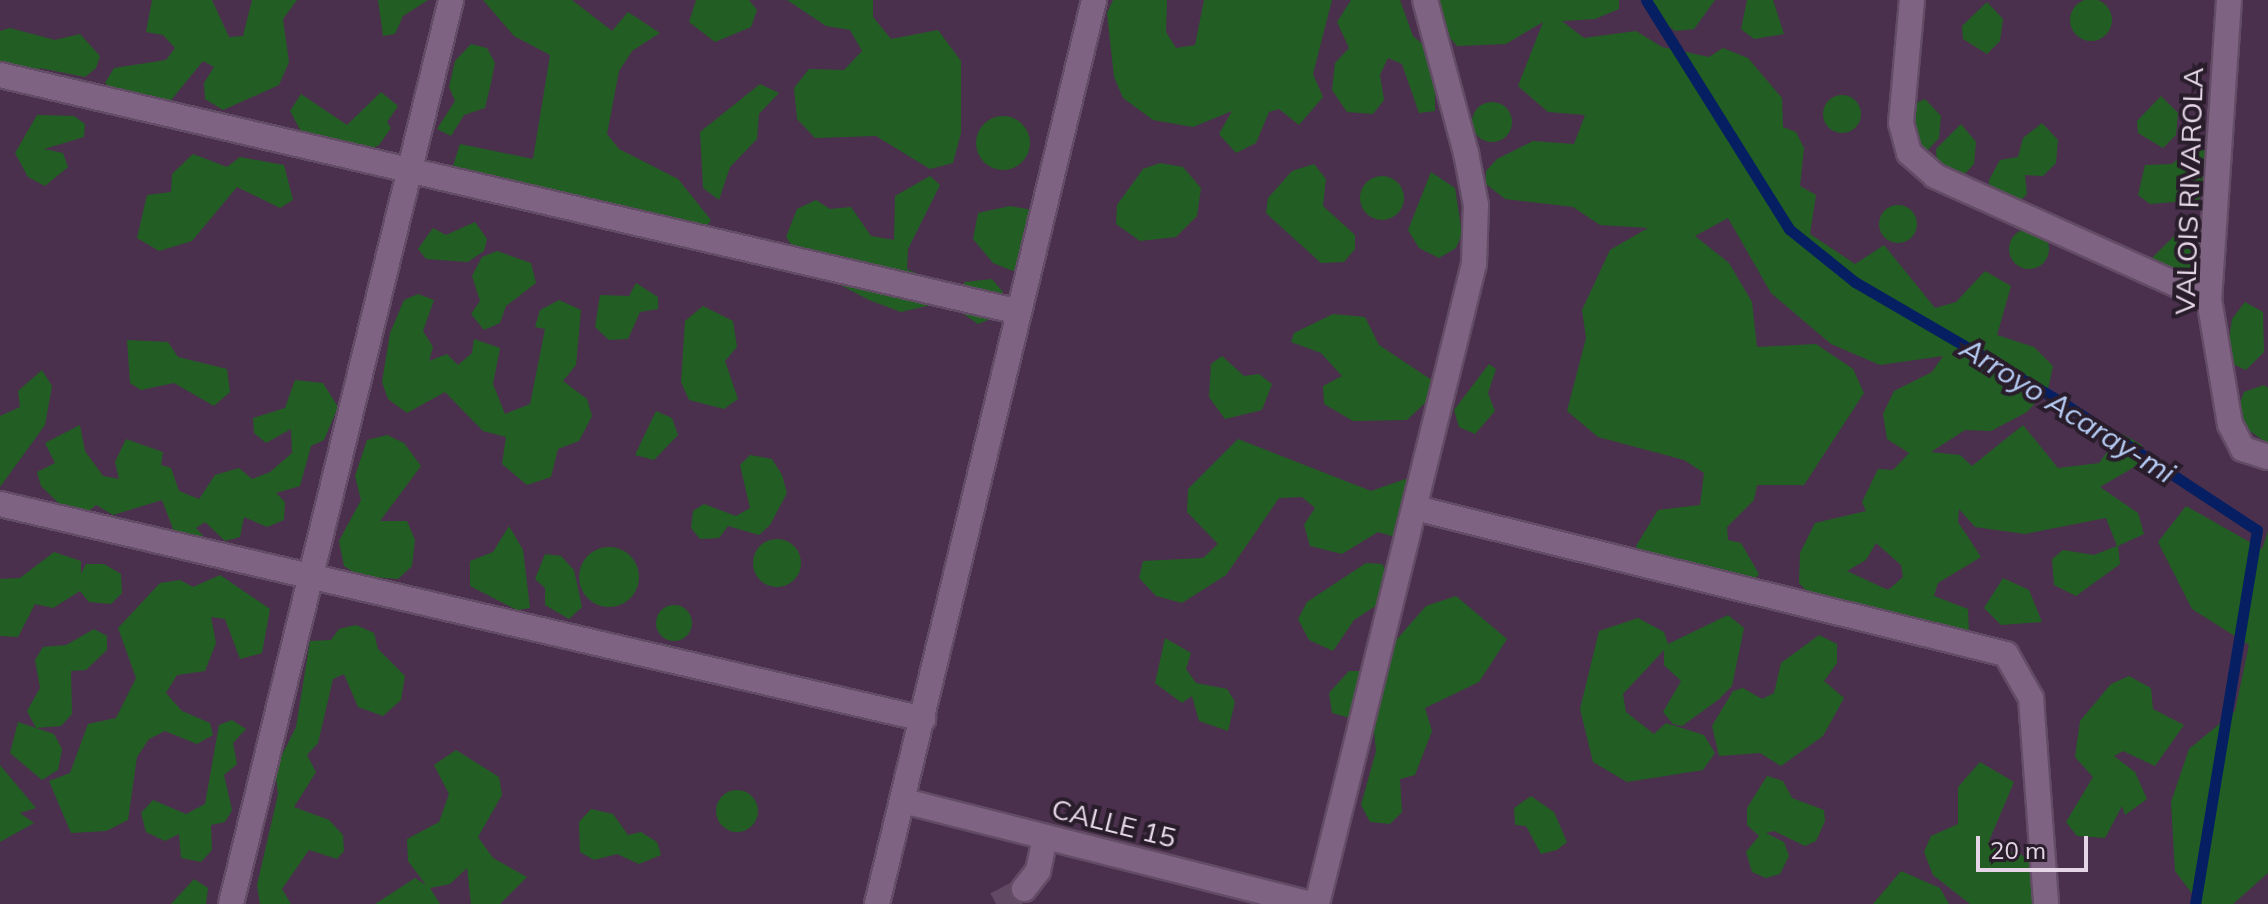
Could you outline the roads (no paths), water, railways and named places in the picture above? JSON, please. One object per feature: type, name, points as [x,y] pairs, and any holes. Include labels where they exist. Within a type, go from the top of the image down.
[{"type":"street","points":[[231,904],[451,0]]},
{"type":"street","points":[[880,903],[1094,0]]},
{"type":"street","points":[[1314,904],[1474,264],[1476,205],[1425,0]]},
{"type":"street","points":[[1912,0],[1901,123],[1909,153],[1935,176],[2209,299]]},
{"type":"street","name":"VALOIS RIVAROLA","points":[[2229,0],[2209,299],[2230,424],[2243,449],[2268,457]]},
{"type":"street","points":[[0,75],[1019,312]]},
{"type":"street","points":[[0,504],[923,719]]},
{"type":"street","points":[[1415,508],[2006,654],[2031,698],[2046,904]]},
{"type":"street","name":"CALLE 15","points":[[904,801],[1314,904]]},
{"type":"street","points":[[1024,889],[1038,871],[1045,837]]},
{"type":"waterway","name":"Arroyo Acaray-mi","points":[[1646,0],[1789,229],[1855,282],[2068,406],[2257,530],[2195,904]]},
{"type":"tunnel","points":[[996,904],[1024,889]]}]
